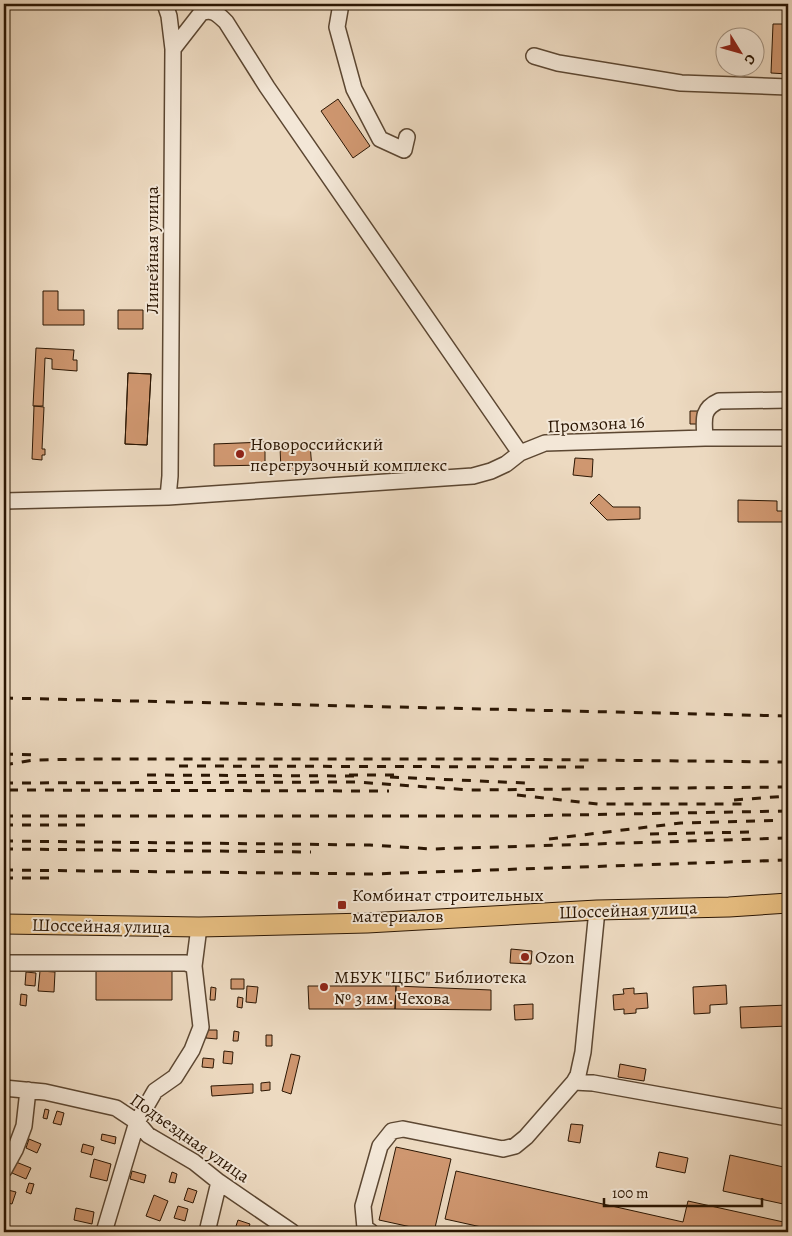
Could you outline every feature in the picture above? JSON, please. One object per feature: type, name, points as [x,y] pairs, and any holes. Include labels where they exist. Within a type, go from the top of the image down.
[{"type":"main road","name":"Шоссейная улица","points":[[4,924],[198,927],[367,923],[597,910],[728,907],[788,903]]},
{"type":"street","name":"Линейная улица","points":[[165,4],[169,16],[173,49],[170,476],[168,497]]},
{"type":"street","points":[[341,4],[337,28],[354,89],[380,139],[404,150],[407,137]]},
{"type":"street","points":[[173,49],[201,13],[213,11],[219,14],[226,22],[267,87],[520,453]]},
{"type":"street","points":[[534,56],[558,63],[681,83],[788,87]]},
{"type":"street","points":[[704,438],[704,416],[705,411],[710,405],[719,401],[788,400]]},
{"type":"street","name":"Промзона 16","points":[[4,501],[168,497],[473,476],[491,471],[506,464],[520,453],[545,443],[704,438],[788,438]]},
{"type":"street","points":[[370,1232],[365,1228],[363,1206],[380,1146],[392,1131],[403,1129],[503,1150],[515,1146],[526,1137],[574,1082],[578,1075],[583,1052],[597,910]]},
{"type":"street","points":[[104,1232],[137,1122],[155,1091],[174,1077],[192,1050],[201,1027],[194,966],[198,927]]},
{"type":"street","points":[[4,963],[158,963],[194,966]]},
{"type":"street","points":[[574,1082],[788,1118]]},
{"type":"street","name":"Подъездная улица","points":[[4,1088],[45,1092],[116,1108],[137,1122],[148,1135],[194,1162],[219,1182],[292,1232]]},
{"type":"street","points":[[4,1170],[15,1150],[24,1126],[28,1090]]},
{"type":"street","points":[[207,1232],[219,1182]]},
{"type":"building","points":[[773,24],[788,24],[788,74],[771,73]]},
{"type":"building","points":[[338,99],[370,146],[353,158],[321,111]]},
{"type":"building","points":[[43,291],[58,291],[58,310],[84,310],[84,325],[43,325]]},
{"type":"building","points":[[118,310],[143,310],[143,329],[118,329]]},
{"type":"building","points":[[36,348],[74,350],[73,360],[77,360],[77,371],[52,369],[52,359],[45,358],[43,406],[33,406]]},
{"type":"building","points":[[128,373],[151,374],[147,445],[125,444]]},
{"type":"building","points":[[128,373],[151,374],[147,445],[125,444]]},
{"type":"building","points":[[34,406],[44,407],[42,449],[45,449],[45,455],[42,455],[42,460],[32,459]]},
{"type":"building","points":[[690,411],[698,411],[698,424],[690,424]]},
{"type":"building","name":"Новороссийский перегрузочный комплекс","points":[[265,442],[265,465],[214,466],[214,444]]},
{"type":"building","points":[[310,444],[312,469],[281,471],[280,447]]},
{"type":"building","points":[[575,458],[593,459],[592,477],[573,475]]},
{"type":"building","points":[[599,494],[613,507],[640,507],[640,519],[607,520],[590,503]]},
{"type":"building","points":[[738,500],[777,501],[777,511],[788,511],[788,522],[738,522]]},
{"type":"building","points":[[511,949],[532,951],[531,964],[510,963]]},
{"type":"building","points":[[96,965],[172,966],[172,1000],[96,1000]]},
{"type":"building","points":[[40,971],[55,972],[54,992],[38,991]]},
{"type":"building","points":[[26,972],[36,973],[35,986],[25,985]]},
{"type":"building","points":[[231,979],[244,979],[244,989],[231,989]]},
{"type":"building","points":[[726,985],[727,1004],[710,1005],[710,1013],[694,1014],[693,987]]},
{"type":"building","points":[[247,986],[258,987],[256,1003],[246,1002]]},
{"type":"building","points":[[308,986],[396,986],[395,1009],[309,1009]]},
{"type":"building","points":[[396,986],[491,990],[491,1010],[395,1009]]},
{"type":"building","points":[[211,987],[216,988],[215,1000],[210,1000]]},
{"type":"building","points":[[634,988],[634,994],[647,993],[648,1008],[636,1009],[636,1013],[624,1014],[624,1009],[614,1010],[613,995],[624,994],[623,989]]},
{"type":"building","points":[[21,994],[27,995],[26,1006],[20,1005]]},
{"type":"building","points":[[238,997],[243,998],[242,1008],[237,1007]]},
{"type":"building","points":[[533,1004],[533,1019],[515,1020],[514,1005]]},
{"type":"building","points":[[788,1005],[788,1026],[741,1028],[740,1007]]},
{"type":"building","points":[[207,1030],[217,1030],[217,1039],[206,1038]]},
{"type":"building","points":[[234,1031],[239,1032],[238,1041],[233,1041]]},
{"type":"building","points":[[266,1035],[272,1035],[272,1046],[266,1046]]},
{"type":"building","points":[[224,1051],[233,1052],[232,1064],[223,1063]]},
{"type":"building","points":[[291,1054],[300,1056],[291,1094],[282,1091]]},
{"type":"building","points":[[203,1058],[214,1059],[213,1068],[202,1067]]},
{"type":"building","points":[[620,1064],[646,1069],[644,1081],[618,1077]]},
{"type":"building","points":[[270,1082],[270,1090],[261,1091],[261,1083]]},
{"type":"building","points":[[253,1084],[253,1093],[212,1096],[211,1086]]},
{"type":"building","points":[[45,1109],[49,1110],[47,1119],[43,1118]]},
{"type":"building","points":[[57,1111],[64,1113],[61,1125],[53,1123]]},
{"type":"building","points":[[571,1124],[583,1125],[580,1143],[568,1141]]},
{"type":"building","points":[[102,1134],[116,1137],[115,1144],[101,1140]]},
{"type":"building","points":[[29,1139],[41,1144],[37,1153],[26,1148]]},
{"type":"building","points":[[83,1144],[94,1147],[92,1155],[81,1152]]},
{"type":"building","points":[[396,1147],[451,1159],[434,1232],[379,1220]]},
{"type":"building","points":[[659,1152],[688,1158],[685,1173],[656,1167]]},
{"type":"building","points":[[730,1155],[788,1168],[788,1205],[723,1191]]},
{"type":"building","points":[[94,1159],[111,1164],[107,1181],[90,1177]]},
{"type":"building","points":[[16,1162],[31,1168],[26,1179],[12,1173]]},
{"type":"building","points":[[132,1171],[146,1175],[144,1183],[130,1179]]},
{"type":"building","points":[[456,1171],[683,1222],[688,1201],[788,1223],[788,1232],[504,1232],[445,1219]]},
{"type":"building","points":[[172,1172],[177,1174],[175,1183],[169,1182]]},
{"type":"building","points":[[29,1183],[34,1184],[31,1194],[26,1192]]},
{"type":"building","points":[[188,1188],[197,1191],[193,1203],[184,1200]]},
{"type":"building","points":[[4,1189],[16,1192],[12,1204],[4,1202]]},
{"type":"building","points":[[154,1195],[168,1201],[160,1221],[146,1216]]},
{"type":"building","points":[[178,1206],[188,1209],[185,1221],[174,1218]]},
{"type":"building","points":[[76,1208],[94,1212],[92,1224],[74,1220]]},
{"type":"building","points":[[238,1220],[250,1224],[247,1232],[234,1232]]},
{"type":"building","points":[[65,1228],[80,1232],[64,1232]]},
{"type":"building","points":[[177,1228],[195,1232],[176,1232]]},
{"type":"railway","points":[[4,698],[788,716]]},
{"type":"railway","points":[[4,754],[36,755]]},
{"type":"railway","points":[[4,765],[34,760],[96,759],[483,759],[788,762]]},
{"type":"railway","points":[[179,766],[584,767]]},
{"type":"railway","points":[[147,775],[355,776]]},
{"type":"railway","points":[[349,775],[396,775]]},
{"type":"railway","points":[[390,777],[525,783]]},
{"type":"railway","points":[[4,783],[357,782],[470,790],[788,787]]},
{"type":"railway","points":[[9,790],[389,791]]},
{"type":"railway","points":[[517,795],[598,804],[744,804]]},
{"type":"railway","points":[[734,800],[788,796]]},
{"type":"railway","points":[[4,816],[514,816],[788,811]]},
{"type":"railway","points":[[549,839],[681,823],[788,820]]},
{"type":"railway","points":[[4,825],[89,825]]},
{"type":"railway","points":[[650,834],[751,832]]},
{"type":"railway","points":[[4,841],[370,845],[432,849],[788,838]]},
{"type":"railway","points":[[4,849],[311,852]]},
{"type":"railway","points":[[4,870],[372,874],[788,860]]},
{"type":"railway","points":[[4,878],[58,878]]},
{"type":"place","name":"Новороссийский перегрузочный комплекс","points":[[240,454]]},
{"type":"place","name":"Комбинат строительных материалов","points":[[342,905]]},
{"type":"place","name":"Ozon","points":[[525,957]]},
{"type":"place","name":"МБУК \"ЦБС\" Библиотека № 3 им. Чехова","points":[[324,987]]}]
